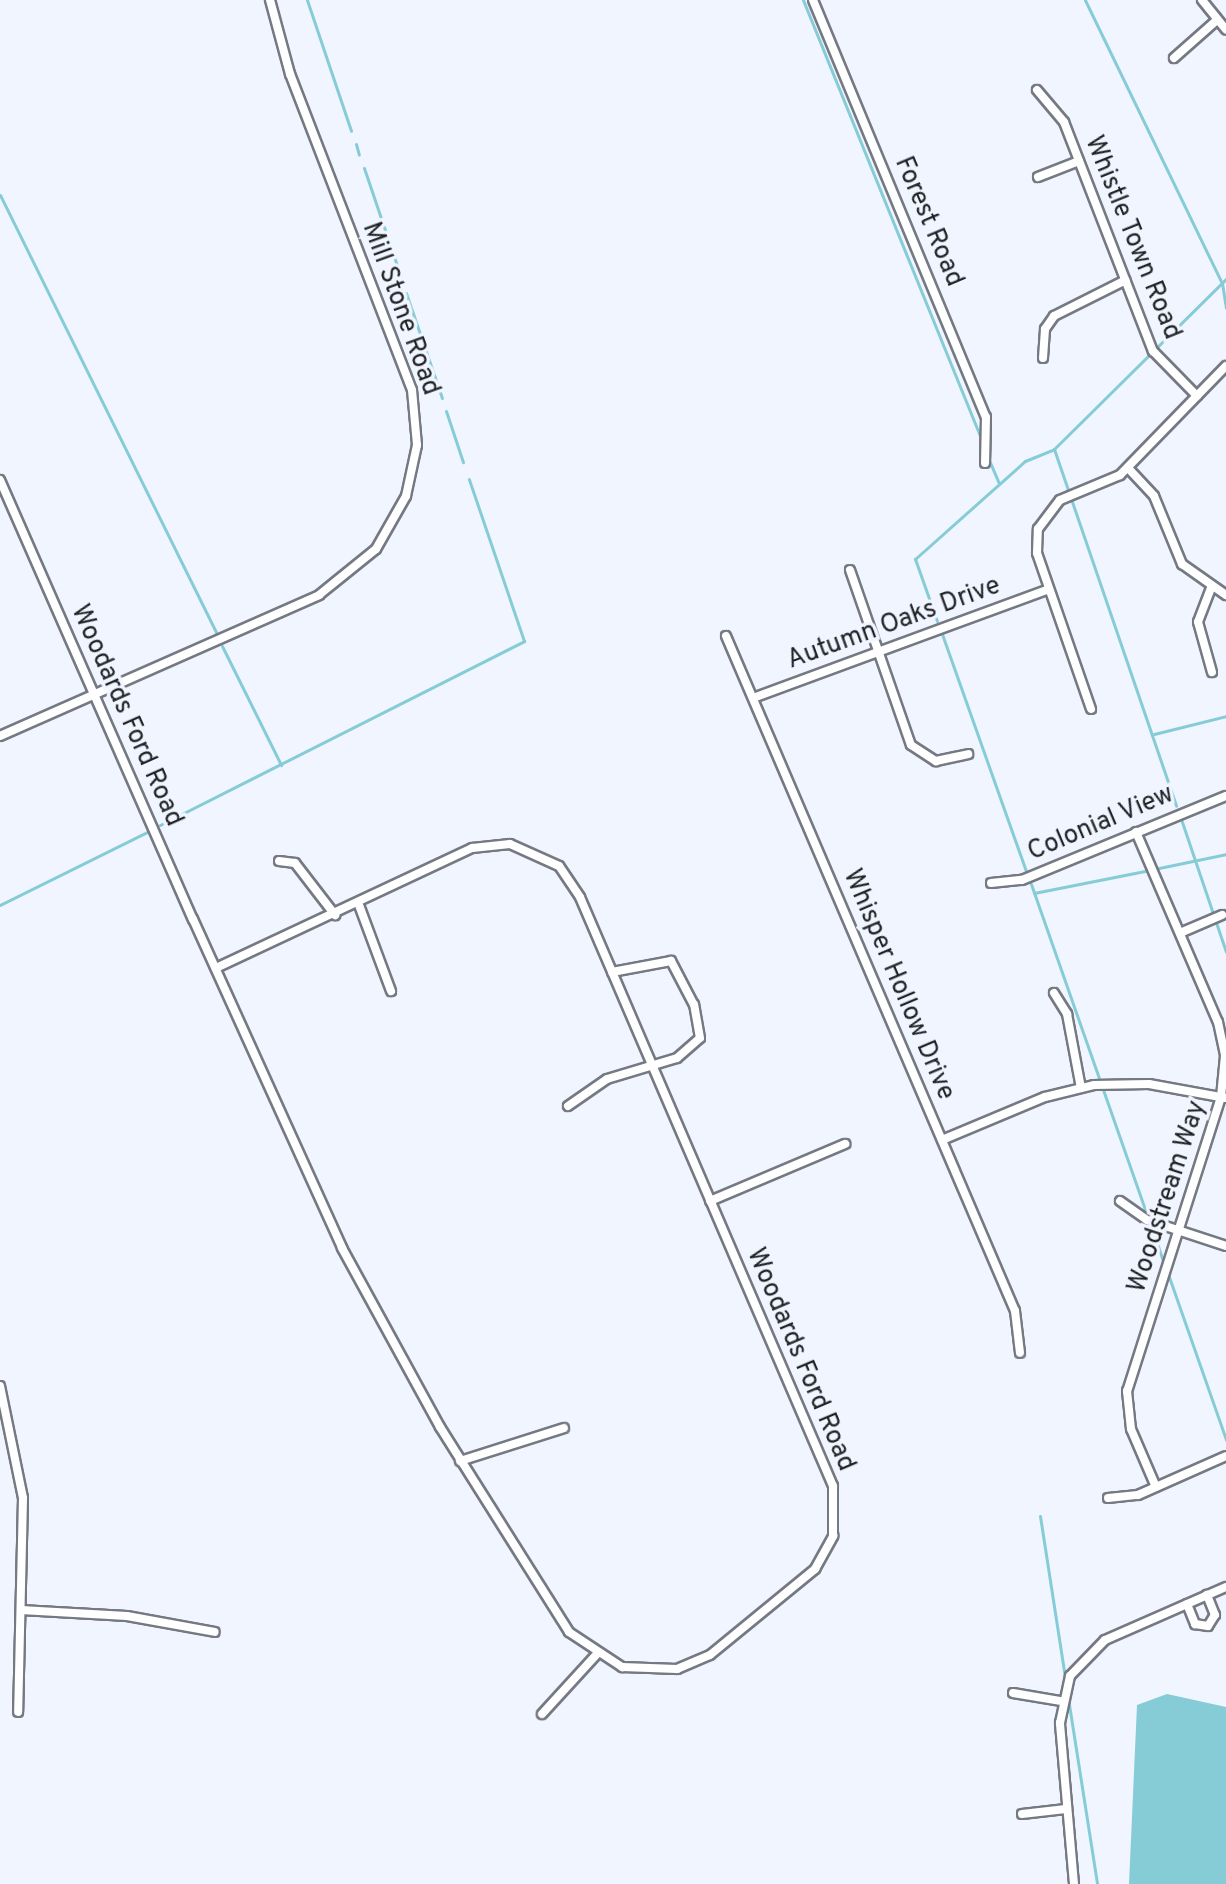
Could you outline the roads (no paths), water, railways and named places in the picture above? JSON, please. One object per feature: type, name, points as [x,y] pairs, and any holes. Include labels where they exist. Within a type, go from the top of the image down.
[{"type":"street","name":"Mill Stone Road","points":[[0,736],[342,580],[391,527],[413,470],[412,390],[290,74],[270,0]]},
{"type":"street","name":"Forest Road","points":[[813,0],[986,417],[985,463]]},
{"type":"street","points":[[1202,0],[1226,30]]},
{"type":"street","points":[[1174,58],[1217,20]]},
{"type":"street","name":"Whistle Town Road","points":[[1037,90],[1058,110],[1153,351],[1197,396]]},
{"type":"street","points":[[1038,177],[1079,161]]},
{"type":"street","points":[[1043,358],[1045,329],[1054,316],[1126,280]]},
{"type":"street","points":[[1091,709],[1049,589],[1036,540],[1045,514],[1128,468],[1226,366]]},
{"type":"street","points":[[1128,468],[1154,496],[1182,564],[1211,588],[1226,595]]},
{"type":"street","name":"Woodards Ford Road","points":[[0,480],[216,968],[342,1248],[460,1461],[569,1632],[596,1655],[642,1671],[702,1660],[807,1577],[833,1536],[833,1486],[573,884],[523,847],[472,848],[359,905],[216,968]]},
{"type":"street","points":[[850,570],[915,751],[936,761],[968,754]]},
{"type":"street","points":[[1211,588],[1198,622],[1212,672]]},
{"type":"street","name":"Autumn Oaks Drive","points":[[753,698],[877,649],[1049,589]]},
{"type":"street","name":"Whisper Hollow Drive","points":[[726,636],[1015,1311],[1020,1353]]},
{"type":"street","name":"Colonial View","points":[[991,883],[1022,880],[1226,796]]},
{"type":"street","name":"Woodstream Way","points":[[1136,832],[1220,1031],[1224,1098],[1127,1391],[1131,1429],[1156,1487]]},
{"type":"street","points":[[279,861],[295,863],[335,915]]},
{"type":"street","points":[[359,905],[391,991]]},
{"type":"street","points":[[1180,933],[1222,915]]},
{"type":"street","points":[[568,1106],[607,1079],[653,1068],[694,1049],[700,1038],[684,980],[662,960],[612,972]]},
{"type":"street","points":[[1054,993],[1067,1014],[1081,1088]]},
{"type":"street","points":[[942,1140],[1081,1088],[1149,1084],[1224,1098]]},
{"type":"street","points":[[710,1201],[845,1144]]},
{"type":"street","points":[[1120,1201],[1178,1230],[1226,1246]]},
{"type":"street","points":[[0,1386],[20,1466],[18,1712]]},
{"type":"street","points":[[460,1461],[564,1428]]},
{"type":"street","points":[[1108,1498],[1156,1487],[1226,1456]]},
{"type":"street","points":[[1074,1884],[1066,1809],[1061,1701],[1070,1676],[1095,1647],[1226,1587]]},
{"type":"street","points":[[1187,1604],[1195,1624],[1208,1626],[1215,1615],[1207,1595]]},
{"type":"street","points":[[21,1610],[127,1616],[215,1632]]},
{"type":"street","points":[[542,1714],[596,1655]]},
{"type":"street","points":[[1013,1693],[1061,1701]]},
{"type":"street","points":[[1022,1814],[1066,1809]]},
{"type":"water","points":[[1167,1694],[1226,1707],[1226,1884],[1129,1884],[1137,1705]]},
{"type":"waterway","points":[[307,0],[351,131]]},
{"type":"waterway","points":[[803,0],[982,441]]},
{"type":"waterway","points":[[1085,0],[1222,283],[1226,308]]},
{"type":"waterway","points":[[356,144],[359,155]]},
{"type":"waterway","points":[[364,168],[402,280]]},
{"type":"waterway","points":[[0,195],[216,633]]},
{"type":"waterway","points":[[937,621],[915,559],[1025,461],[1054,449],[1226,279]]},
{"type":"waterway","points":[[406,293],[442,398]]},
{"type":"waterway","points":[[446,411],[463,462]]},
{"type":"waterway","points":[[1054,449],[1176,806]]},
{"type":"waterway","points":[[989,460],[999,484]]},
{"type":"waterway","points":[[160,825],[524,641],[469,479]]},
{"type":"waterway","points":[[942,634],[1026,871]]},
{"type":"waterway","points":[[222,646],[281,765]]},
{"type":"waterway","points":[[1154,734],[1226,716]]},
{"type":"waterway","points":[[1181,819],[1226,952]]},
{"type":"waterway","points":[[0,905],[147,832]]},
{"type":"waterway","points":[[1159,868],[1226,854]]},
{"type":"waterway","points":[[1034,893],[1145,871]]},
{"type":"waterway","points":[[1031,884],[1148,1218]]},
{"type":"waterway","points":[[1151,1225],[1165,1267]]},
{"type":"waterway","points":[[1168,1274],[1226,1440]]},
{"type":"waterway","points":[[1040,1516],[1066,1683]]},
{"type":"waterway","points":[[1068,1698],[1097,1884]]}]
